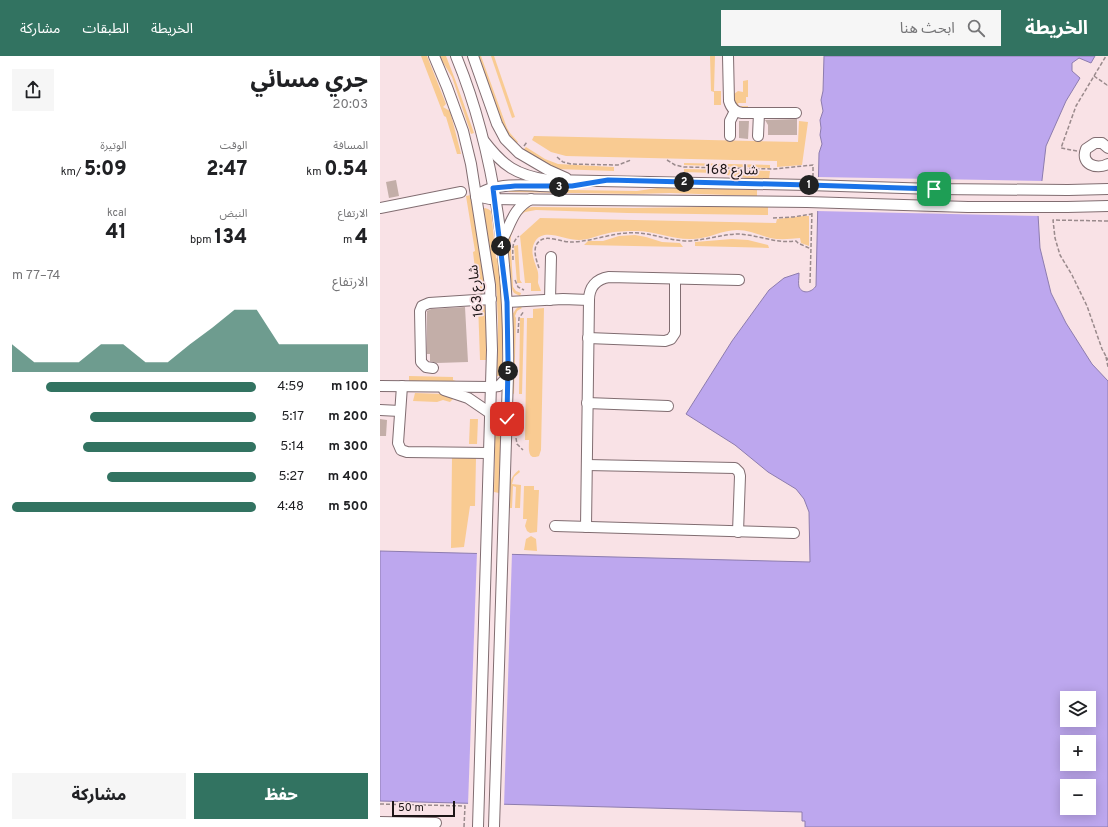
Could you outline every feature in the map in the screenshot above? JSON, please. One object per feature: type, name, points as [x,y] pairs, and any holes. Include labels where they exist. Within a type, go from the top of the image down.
[{"type":"street","name":"شارع 163","points":[[434,56],[447,87],[462,131],[471,164],[491,299],[492,344],[488,453],[484,680],[478,823]]},
{"type":"street","points":[[456,56],[470,94],[493,188],[501,242],[507,302],[508,376],[495,823]]},
{"type":"street","points":[[473,56],[497,124],[505,139],[523,155],[548,170],[570,180]]},
{"type":"street","points":[[728,56],[729,101],[732,108],[742,113],[796,113]]},
{"type":"street","points":[[730,136],[730,121],[735,110]]},
{"type":"street","points":[[758,136],[759,113]]},
{"type":"street","name":"شارع 168","points":[[482,138],[501,161],[520,174],[548,180],[608,180],[934,189],[1108,189]]},
{"type":"street","points":[[1108,148],[1102,143],[1095,143],[1088,146],[1085,152],[1086,159],[1092,165],[1100,167],[1108,164]]},
{"type":"street","name":"شارع 168","points":[[476,196],[484,190],[493,188],[515,186],[572,186],[608,180]]},
{"type":"street","points":[[380,208],[461,192]]},
{"type":"street","points":[[476,196],[485,199],[807,202],[968,207],[1108,206]]},
{"type":"street","points":[[501,242],[515,211],[522,204],[531,199]]},
{"type":"street","points":[[550,300],[552,257]]},
{"type":"street","points":[[586,527],[588,300],[590,291],[594,284],[605,278],[739,280]]},
{"type":"street","points":[[588,338],[665,341],[672,339],[675,333],[675,279]]},
{"type":"street","points":[[433,368],[426,367],[422,362],[420,311],[422,306],[429,303],[491,299]]},
{"type":"street","points":[[507,302],[588,300]]},
{"type":"street","points":[[380,386],[491,388],[499,386],[508,376]]},
{"type":"street","points":[[402,386],[398,445],[403,451],[488,453]]},
{"type":"street","points":[[432,387],[468,398],[490,413]]},
{"type":"street","points":[[586,403],[668,406]]},
{"type":"street","points":[[380,410],[400,411]]},
{"type":"street","points":[[587,465],[735,468],[739,472],[740,476],[738,532]]},
{"type":"street","points":[[555,526],[794,533]]},
{"type":"street","points":[[380,822],[436,823]]},
{"type":"path","points":[[1085,152],[1061,148],[1076,106],[1106,56]]},
{"type":"path","points":[[1094,76],[1108,84]]},
{"type":"path","points":[[557,157],[567,164],[618,165],[631,160]]},
{"type":"path","points":[[667,160],[675,165],[684,167],[774,169]]},
{"type":"path","points":[[773,218],[812,214]]},
{"type":"path","points":[[1108,221],[1053,220],[1060,255],[1072,275],[1087,306],[1108,367]]},
{"type":"path","points":[[539,268],[535,246],[539,240],[546,238],[572,242],[630,233],[647,234],[673,240],[693,241],[728,235],[745,234],[777,241],[796,241],[798,244],[811,249]]},
{"type":"path","points":[[514,261],[513,244],[519,236]]},
{"type":"path","points":[[514,274],[516,284],[520,289],[524,290]]},
{"type":"path","points":[[1105,357],[1108,360]]},
{"type":"path","points":[[380,804],[465,806],[464,827]]},
{"type":"shaded area","points":[[421,56],[427,56],[446,104],[443,107],[450,111],[461,154],[457,154],[446,117],[444,116]]},
{"type":"shaded area","points":[[439,56],[446,56],[474,133],[471,134],[452,77]]},
{"type":"shaded area","points":[[477,56],[481,56],[507,128],[518,142],[515,145],[506,135]]},
{"type":"shaded area","points":[[491,56],[494,56],[515,117],[512,118]]},
{"type":"shaded area","points":[[710,56],[715,56],[714,91],[721,91],[721,105],[714,105],[714,92],[711,91]]},
{"type":"shaded area","points":[[824,56],[1095,56],[1091,63],[1079,58],[1072,63],[1072,71],[1080,78],[1066,101],[1046,146],[1038,214],[1040,248],[1051,293],[1066,323],[1092,364],[1108,381],[1108,827],[805,827],[805,821],[802,821],[802,812],[380,801],[380,551],[810,562],[809,512],[804,499],[796,489],[768,472],[735,445],[686,414],[732,341],[769,290],[784,278],[799,273],[799,287],[801,290],[808,292],[816,286],[819,153],[822,144],[820,135],[820,120],[823,111],[821,100],[823,91]]},
{"type":"shaded area","points":[[748,80],[748,97],[746,97],[746,103],[738,103],[739,106],[748,106],[748,108],[739,108],[735,104],[734,94],[738,91],[743,92],[743,81]]},
{"type":"shaded area","points":[[799,121],[808,122],[802,165],[777,167],[777,161],[566,156],[551,152],[532,140],[534,136],[798,142]]},
{"type":"shaded area","points":[[526,147],[545,159],[558,164],[614,167],[614,171],[556,169],[523,150]]},
{"type":"shaded area","points":[[684,163],[770,165],[770,168],[684,165]]},
{"type":"shaded area","points":[[684,169],[770,171],[769,179],[753,179],[714,173],[684,172]]},
{"type":"shaded area","points":[[664,187],[757,190],[757,196],[670,193],[635,194],[509,192],[508,189],[637,191]]},
{"type":"shaded area","points":[[471,195],[485,285],[481,295],[479,278],[476,277],[473,252],[475,251],[466,196]]},
{"type":"shaded area","points":[[768,206],[768,215],[536,210],[525,212],[519,216],[524,209],[532,207],[635,208]]},
{"type":"shaded area","points":[[485,208],[491,211],[496,258],[499,260],[502,308],[502,376],[497,376],[498,321],[496,284],[493,279],[483,209]]},
{"type":"shaded area","points":[[809,216],[809,246],[801,243],[800,238],[774,239],[741,230],[726,231],[699,239],[678,238],[643,231],[613,232],[589,239],[579,240],[545,235],[536,240],[532,251],[538,272],[538,283],[541,291],[531,291],[531,283],[525,283],[520,236],[540,218],[776,223],[777,219]]},
{"type":"shaded area","points":[[513,225],[515,225],[511,236],[510,246],[513,287],[516,291],[521,293],[520,296],[514,293],[512,289],[508,267],[508,240]]},
{"type":"shaded area","points":[[635,235],[662,242],[680,243],[683,247],[584,245],[588,241],[603,241],[619,236]]},
{"type":"shaded area","points":[[732,239],[748,240],[768,245],[769,248],[695,246],[695,242]]},
{"type":"shaded area","points":[[518,245],[520,280],[522,283],[517,283],[514,246]]},
{"type":"shaded area","points":[[478,303],[484,305],[487,310],[487,360],[480,360]]},
{"type":"shaded area","points":[[518,307],[522,308],[517,311],[515,316],[514,394],[512,393],[512,315]]},
{"type":"shaded area","points":[[544,308],[541,450],[539,456],[532,457],[529,450],[529,440],[525,440],[527,318],[533,318],[533,309]]},
{"type":"shaded area","points":[[520,318],[524,318],[522,394],[519,394]]},
{"type":"shaded area","points":[[409,376],[453,377],[456,384],[409,381]]},
{"type":"shaded area","points":[[415,393],[443,394],[454,398],[450,402],[443,400],[437,402],[413,401]]},
{"type":"shaded area","points":[[496,404],[502,404],[499,493],[494,492]]},
{"type":"shaded area","points":[[470,419],[478,419],[477,444],[469,444]]},
{"type":"shaded area","points":[[452,457],[476,458],[475,506],[470,506],[464,547],[451,548]]},
{"type":"shaded area","points":[[519,470],[520,472],[514,477],[512,484],[521,485],[520,508],[515,508],[516,487],[513,486],[512,508],[509,508],[510,483],[512,478]]},
{"type":"shaded area","points":[[524,486],[534,486],[534,490],[539,490],[537,532],[530,533],[527,531],[525,526],[527,519],[523,519]]},
{"type":"shaded area","points":[[531,536],[536,539],[537,551],[524,550],[526,539]]},
{"type":"pier","points":[[817,177],[1044,181],[1040,216],[816,211]]},
{"type":"pier","points":[[477,552],[512,553],[504,806],[468,805]]},
{"type":"building","points":[[797,119],[797,135],[768,135],[768,125],[765,120]]},
{"type":"building","points":[[739,121],[749,121],[748,139],[739,138]]},
{"type":"building","points":[[396,180],[399,196],[389,198],[386,182]]},
{"type":"building","points":[[465,307],[468,362],[437,363],[430,361],[430,354],[427,354],[427,311],[431,309]]},
{"type":"building","points":[[380,419],[387,420],[386,436],[380,436]]},
{"type":"route","points":[[507,419],[507,302],[493,188],[515,186],[560,187],[584,185],[608,180],[934,189]]}]
